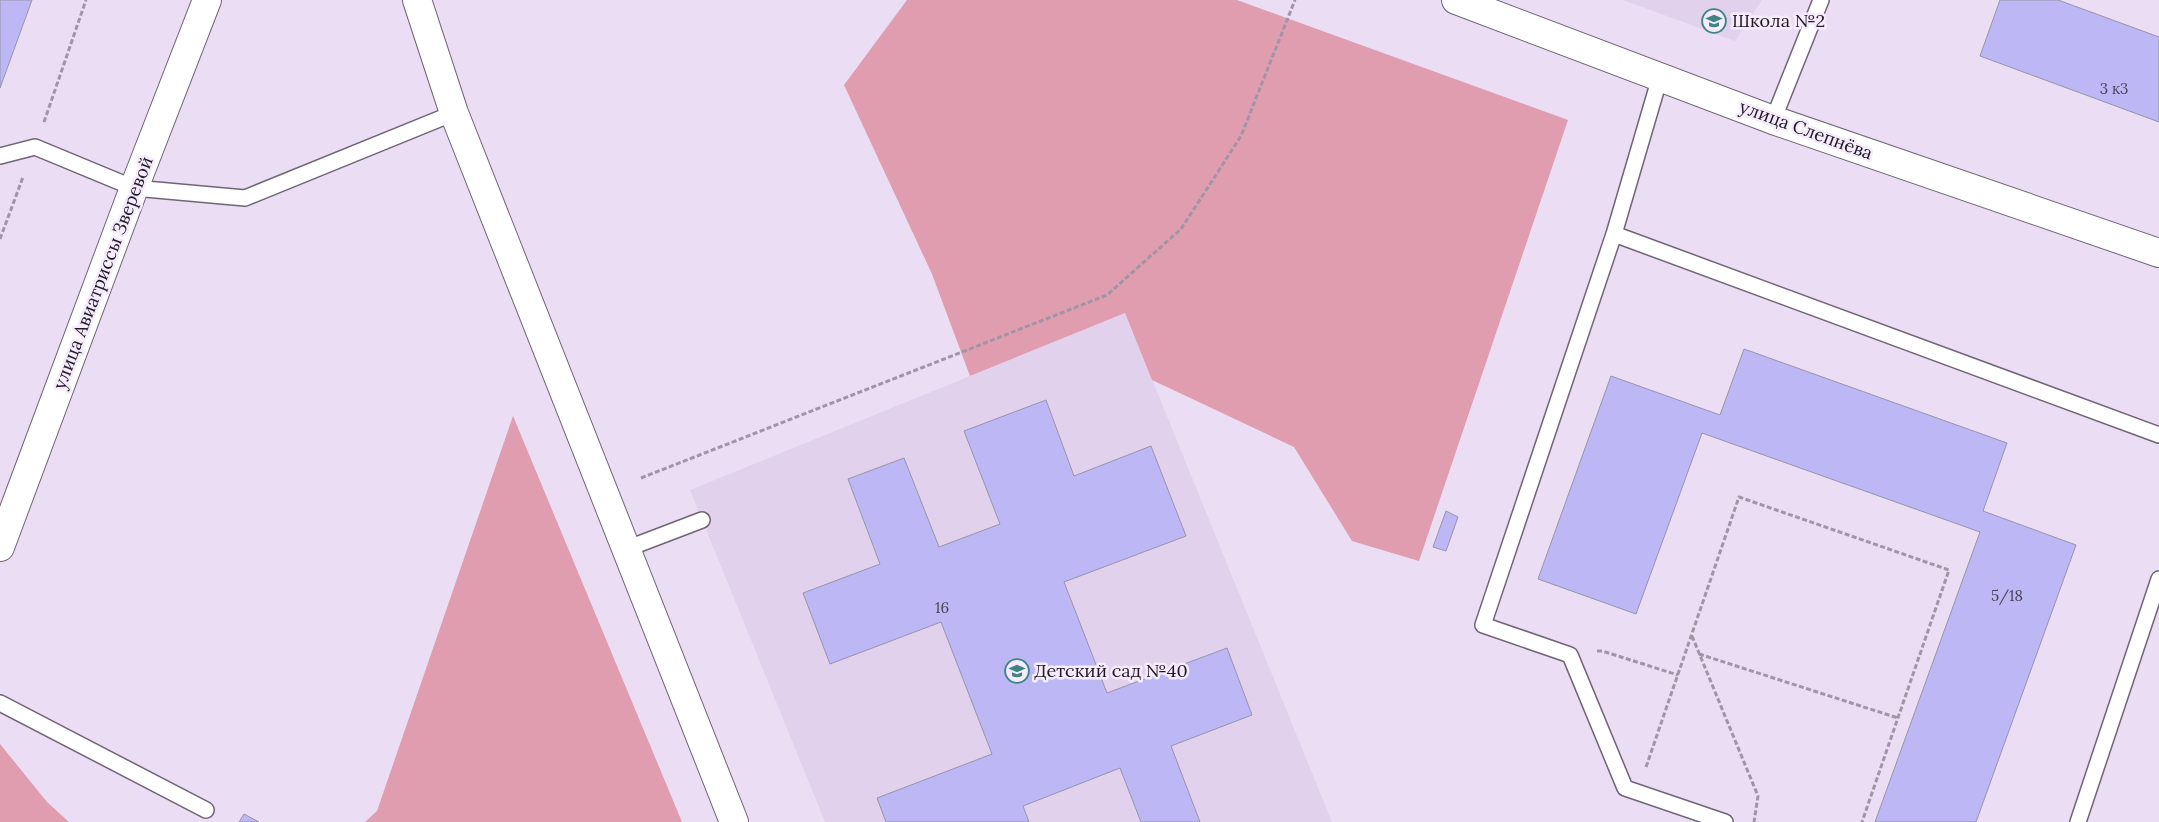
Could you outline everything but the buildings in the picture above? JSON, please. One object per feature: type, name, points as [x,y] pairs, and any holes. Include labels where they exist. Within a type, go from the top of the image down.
[{"type":"street","name":"улица Авиатриссы Зверевой","points":[[0,547],[134,188],[207,0]]},
{"type":"street","points":[[416,0],[454,113],[734,822]]},
{"type":"street","name":"улица Слепнёва","points":[[1456,0],[1773,120],[2159,253]]},
{"type":"lane","points":[[1773,120],[1821,0]]},
{"type":"lane","points":[[1660,77],[1614,234],[1483,625],[1570,655],[1625,788],[1725,822]]},
{"type":"lane","points":[[0,156],[35,146],[134,188],[245,198],[454,113]]},
{"type":"lane","points":[[1614,234],[2159,435]]},
{"type":"lane","points":[[626,549],[702,520]]},
{"type":"lane","points":[[2078,822],[2159,579]]},
{"type":"lane","points":[[0,703],[206,810]]},
{"type":"path","points":[[641,478],[1107,295],[1181,229],[1241,136],[1295,0]]},
{"type":"path","points":[[1637,792],[1739,497],[1949,570],[1862,822]]},
{"type":"path","points":[[1692,635],[1758,796],[1754,822]]},
{"type":"path","points":[[1570,655],[1602,651],[1678,675]]},
{"type":"path","points":[[1699,654],[1898,718]]},
{"type":"shaded area","points":[[907,0],[1237,0],[1568,120],[1419,561],[1352,541],[1294,447],[1152,380],[1125,313],[970,376],[932,274],[844,85]]},
{"type":"shaded area","name":"Школа №2","points":[[1623,0],[1762,0],[1735,41]]},
{"type":"shaded area","name":"Детский сад №40","points":[[1125,313],[1332,822],[825,822],[690,490]]},
{"type":"shaded area","points":[[513,416],[682,822],[365,822],[377,811]]},
{"type":"shaded area","points":[[0,744],[47,802],[69,822],[0,822]]},
{"type":"place","name":"Школа №2","points":[[1714,21]]},
{"type":"place","name":"Детский сад №40","points":[[1017,671]]}]
